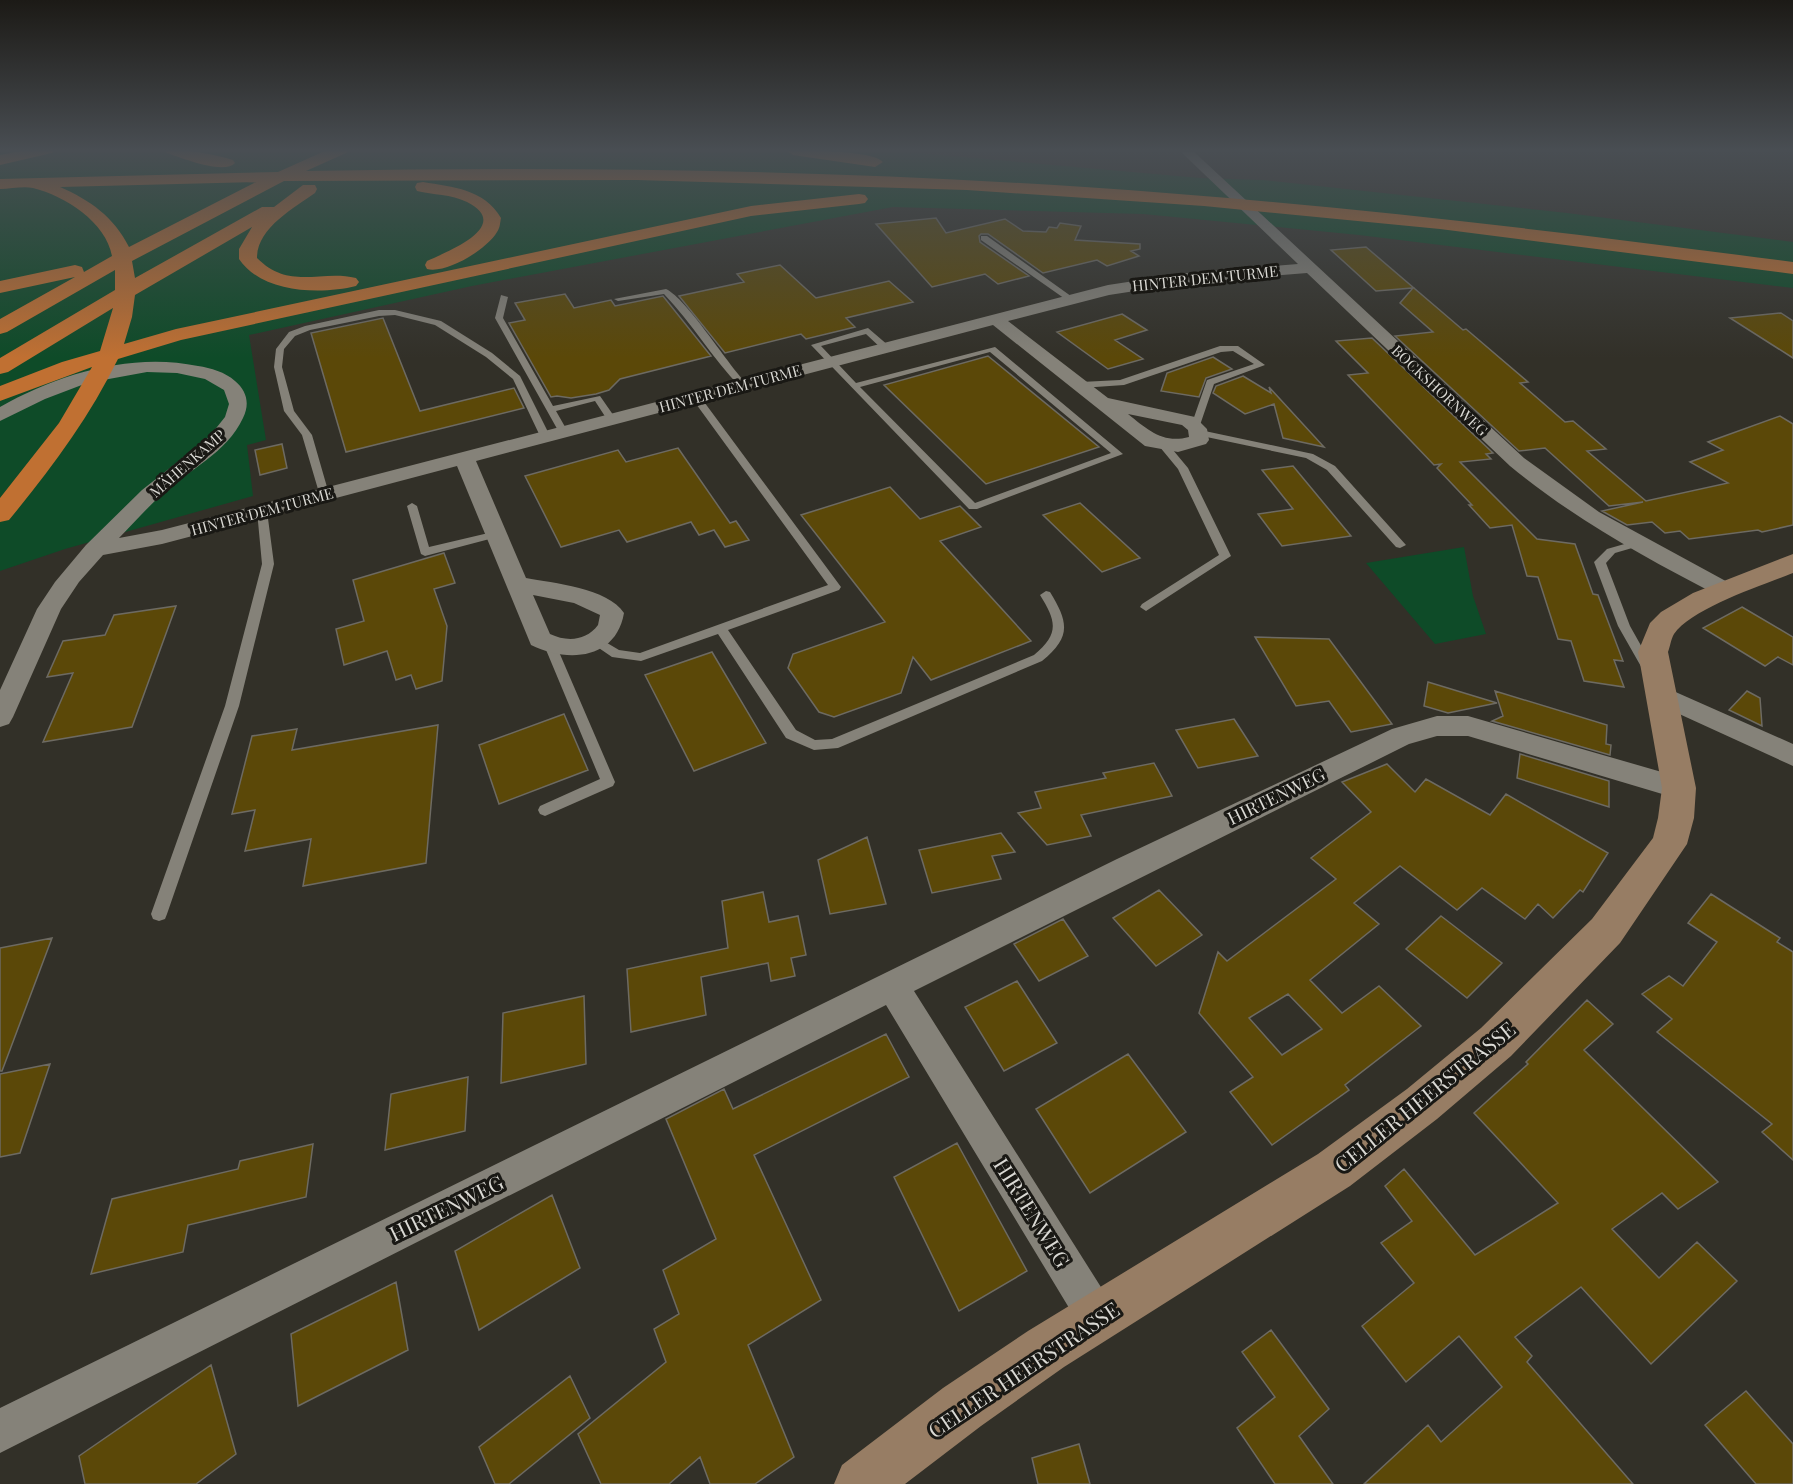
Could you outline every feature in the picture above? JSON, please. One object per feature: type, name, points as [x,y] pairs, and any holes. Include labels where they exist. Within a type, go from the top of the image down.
[{"type":"highway","points":[[0,514],[41,467],[80,413],[106,363],[122,314],[125,269],[120,247],[100,219]]},
{"type":"highway","points":[[0,287],[59,276],[94,265],[200,219]]},
{"type":"highway","points":[[0,349],[122,277],[229,219]]},
{"type":"highway","points":[[0,368],[168,267],[254,219]]},
{"type":"highway","points":[[273,219],[250,239],[246,252],[248,259],[259,270],[280,278],[310,283],[345,283],[414,272],[455,257],[475,245],[492,227],[492,219]]},
{"type":"highway","points":[[0,394],[130,348],[198,330],[713,219]]},
{"type":"highway","points":[[1402,219],[1511,231],[1793,268]]},
{"type":"highway","points":[[1451,219],[1551,227],[1793,257]]},
{"type":"highway","points":[[0,328],[172,232]]},
{"type":"main road","name":"CELLER HEERSTRASSE","points":[[861,1484],[962,1407],[1097,1317],[1334,1170],[1422,1104],[1496,1042],[1606,931],[1669,844],[1676,818],[1679,788],[1653,652],[1661,631],[1676,616],[1725,590],[1793,563]]},
{"type":"street","name":"BOCKSHORNWEG","points":[[1258,219],[1543,484],[1607,528],[1725,590]]},
{"type":"street","name":"HINTER DEM TURME","points":[[94,550],[162,537],[1071,299],[1155,282],[1310,268]]},
{"type":"street","points":[[995,319],[1152,442],[1164,446],[1188,445],[1199,440],[1198,430],[1178,417],[1103,403]]},
{"type":"street","name":"MÄHENKAMP","points":[[0,415],[37,395],[74,381],[144,368],[186,368],[208,373],[225,381],[235,391],[238,402],[234,417],[223,432],[202,453],[154,490],[94,550]]},
{"type":"street","points":[[464,458],[540,639],[550,645],[567,649],[597,641],[607,632],[612,622],[612,613],[606,606],[518,584]]},
{"type":"street","points":[[0,717],[49,609],[73,572],[94,550]]},
{"type":"street","points":[[1662,695],[1793,756]]},
{"type":"street","name":"HIRTENWEG","points":[[0,1431],[1323,772],[1401,736],[1437,726],[1468,726],[1679,788]]},
{"type":"street","name":"HIRTENWEG","points":[[892,986],[1097,1317]]},
{"type":"lane","points":[[984,238],[1071,299]]},
{"type":"lane","points":[[618,299],[666,291],[710,343],[732,375],[743,385]]},
{"type":"lane","points":[[504,297],[499,318],[550,409],[554,434]]},
{"type":"lane","points":[[324,494],[307,435],[289,411],[278,367],[280,349],[292,334],[308,328],[387,312],[438,323],[489,355],[517,378],[554,434]]},
{"type":"lane","points":[[1081,386],[1121,383],[1220,349],[1235,348],[1261,364],[1210,382],[1198,430],[1309,456],[1331,468],[1400,545]]},
{"type":"lane","points":[[830,362],[973,507],[1118,454],[992,349],[854,386]]},
{"type":"lane","points":[[597,641],[616,654],[641,657],[835,587],[696,397]]},
{"type":"lane","points":[[550,409],[597,398],[611,419]]},
{"type":"lane","points":[[1146,607],[1225,556],[1183,468],[1164,446]]},
{"type":"lane","points":[[412,506],[425,552],[497,534]]},
{"type":"lane","points":[[159,915],[232,706],[268,564],[262,511]]},
{"type":"lane","points":[[1635,544],[1611,551],[1600,562],[1624,626],[1662,695]]},
{"type":"lane","points":[[720,627],[790,734],[814,745],[833,744],[1038,658],[1055,645],[1061,626],[1057,611],[1046,595]]},
{"type":"lane","points":[[545,810],[608,782],[550,645]]},
{"type":"green space","points":[[0,219],[828,219],[472,286],[249,335],[266,440],[247,445],[253,496],[65,549],[0,571]]},
{"type":"green space","points":[[1197,219],[1616,219],[1793,242],[1793,288],[1359,235]]},
{"type":"green space","points":[[1464,547],[1473,596],[1486,634],[1435,644],[1366,563]]},
{"type":"building","points":[[937,219],[946,233],[1004,219],[1023,231],[1046,232],[1049,227],[1057,228],[1060,223],[1081,226],[1075,240],[1140,244],[1140,249],[1131,251],[1139,256],[1107,266],[1097,260],[1043,273],[988,234],[981,234],[980,242],[1029,276],[998,284],[985,274],[932,287],[876,224]]},
{"type":"building","points":[[1366,247],[1528,382],[1520,383],[1565,422],[1573,421],[1606,449],[1587,451],[1646,501],[1728,483],[1690,462],[1723,450],[1708,442],[1780,416],[1793,424],[1793,525],[1762,532],[1758,530],[1689,539],[1680,531],[1665,533],[1652,522],[1627,525],[1602,511],[1643,502],[1609,506],[1545,448],[1519,451],[1395,336],[1433,332],[1400,303],[1413,288],[1376,291],[1331,250]]},
{"type":"building","points":[[780,265],[816,298],[889,281],[913,302],[846,318],[855,327],[806,339],[801,334],[725,353],[679,296],[744,282],[737,274]]},
{"type":"building","points":[[565,294],[574,308],[611,300],[615,306],[663,296],[711,356],[620,379],[609,390],[596,394],[571,398],[551,397],[509,323],[525,320],[515,303]]},
{"type":"building","points":[[1781,313],[1793,321],[1793,358],[1730,318]]},
{"type":"building","points":[[1122,314],[1147,330],[1115,340],[1143,359],[1108,369],[1057,332]]},
{"type":"building","points":[[383,318],[420,411],[514,388],[524,408],[346,452],[311,333]]},
{"type":"building","points":[[1372,338],[1493,453],[1486,454],[1491,459],[1460,462],[1537,539],[1575,544],[1593,594],[1598,595],[1623,661],[1614,660],[1624,687],[1584,681],[1571,641],[1558,639],[1538,577],[1527,576],[1512,525],[1490,528],[1437,468],[1441,464],[1434,465],[1348,375],[1368,373],[1336,341]]},
{"type":"building","points":[[988,356],[1099,447],[986,484],[884,385]]},
{"type":"building","points":[[1213,357],[1232,369],[1206,378],[1199,397],[1161,391],[1167,373]]},
{"type":"building","points":[[1243,376],[1271,393],[1269,387],[1324,447],[1283,438],[1274,404],[1245,414],[1213,393],[1216,386]]},
{"type":"building","points":[[282,444],[287,468],[260,475],[255,450]]},
{"type":"building","points":[[678,448],[730,523],[736,521],[749,540],[725,547],[714,530],[699,535],[691,522],[627,542],[619,530],[561,547],[525,476],[618,450],[626,462]]},
{"type":"building","points":[[1293,466],[1351,536],[1282,546],[1258,514],[1293,509],[1262,470]]},
{"type":"building","points":[[890,487],[920,519],[960,506],[981,527],[940,541],[1031,641],[931,680],[913,657],[901,693],[834,717],[819,712],[788,668],[793,654],[885,622],[801,515]]},
{"type":"building","points":[[1080,503],[1140,558],[1102,572],[1043,515]]},
{"type":"building","points":[[444,553],[455,583],[434,589],[447,626],[442,681],[416,689],[411,675],[396,680],[387,651],[344,665],[336,629],[364,621],[353,580]]},
{"type":"building","points":[[176,606],[132,727],[43,742],[73,673],[47,677],[63,641],[105,635],[114,615]]},
{"type":"building","points":[[1742,607],[1793,637],[1793,665],[1778,657],[1765,666],[1703,628]]},
{"type":"building","points":[[1255,637],[1329,639],[1392,724],[1351,732],[1329,701],[1296,706]]},
{"type":"building","points":[[712,652],[766,743],[694,771],[645,675]]},
{"type":"building","points":[[1428,682],[1497,703],[1448,713],[1424,706]]},
{"type":"building","points":[[1495,691],[1607,725],[1606,744],[1611,745],[1610,755],[1492,721],[1503,716]]},
{"type":"building","points":[[1747,691],[1760,698],[1762,726],[1729,710]]},
{"type":"building","points":[[564,714],[588,770],[499,804],[479,745]]},
{"type":"building","points":[[1234,719],[1258,756],[1198,768],[1176,730]]},
{"type":"building","points":[[438,725],[426,863],[303,886],[311,839],[245,851],[255,810],[232,814],[252,736],[297,729],[292,750]]},
{"type":"building","points":[[1520,754],[1609,781],[1609,807],[1517,778]]},
{"type":"building","points":[[1154,763],[1172,796],[1081,815],[1091,836],[1047,845],[1018,813],[1041,808],[1035,792],[1106,778],[1103,773]]},
{"type":"building","points":[[1387,764],[1415,792],[1426,779],[1490,815],[1506,794],[1608,853],[1583,892],[1580,890],[1553,918],[1538,904],[1525,919],[1482,888],[1457,910],[1400,866],[1354,903],[1379,924],[1310,980],[1342,1013],[1379,986],[1421,1026],[1345,1085],[1349,1090],[1272,1145],[1230,1092],[1253,1077],[1199,1013],[1218,952],[1227,961],[1336,879],[1311,858],[1371,812],[1342,782]],"holes":[[[1288,994],[1322,1029],[1282,1055],[1249,1018]]]},
{"type":"building","points":[[1001,833],[1015,852],[992,856],[1001,879],[932,893],[919,850]]},
{"type":"building","points":[[867,837],[886,904],[830,914],[818,860]]},
{"type":"building","points":[[1159,890],[1202,935],[1156,966],[1113,918]]},
{"type":"building","points":[[763,892],[769,922],[798,916],[806,955],[791,958],[795,976],[771,981],[768,963],[701,977],[706,1015],[631,1032],[627,969],[728,948],[722,901]]},
{"type":"building","points":[[1711,894],[1780,938],[1777,942],[1793,952],[1793,1160],[1762,1132],[1772,1124],[1657,1032],[1672,1019],[1642,994],[1669,976],[1683,986],[1717,942],[1688,923]]},
{"type":"building","points":[[1441,916],[1502,963],[1467,998],[1406,949]]},
{"type":"building","points":[[1063,919],[1088,956],[1039,981],[1014,944]]},
{"type":"building","points":[[52,938],[2,1071],[0,1071],[0,948]]},
{"type":"building","points":[[1017,981],[1057,1043],[1004,1071],[965,1007]]},
{"type":"building","points":[[584,996],[586,1064],[501,1083],[503,1013]]},
{"type":"building","points":[[1587,1000],[1613,1024],[1584,1050],[1718,1182],[1678,1209],[1662,1193],[1612,1229],[1659,1278],[1697,1242],[1737,1281],[1651,1364],[1581,1287],[1515,1337],[1532,1356],[1527,1362],[1633,1484],[1364,1484],[1428,1425],[1441,1442],[1502,1387],[1459,1336],[1406,1382],[1362,1326],[1414,1283],[1381,1243],[1412,1221],[1385,1186],[1404,1169],[1475,1255],[1558,1203],[1474,1113],[1528,1064],[1526,1062]]},
{"type":"building","points":[[886,1034],[909,1077],[754,1155],[821,1300],[748,1345],[794,1457],[755,1484],[710,1484],[700,1457],[669,1484],[601,1484],[578,1434],[666,1362],[654,1329],[679,1314],[663,1270],[716,1239],[666,1119],[724,1089],[733,1109]]},
{"type":"building","points":[[1128,1054],[1186,1132],[1090,1193],[1036,1109]]},
{"type":"building","points":[[50,1064],[20,1153],[0,1157],[0,1074]]},
{"type":"building","points":[[468,1077],[465,1131],[385,1150],[391,1094]]},
{"type":"building","points":[[957,1143],[1027,1271],[959,1311],[894,1177]]},
{"type":"building","points":[[313,1144],[306,1197],[188,1225],[183,1252],[91,1274],[112,1199],[238,1169],[240,1161]]},
{"type":"building","points":[[552,1195],[580,1268],[479,1330],[455,1251]]},
{"type":"building","points":[[396,1282],[408,1350],[298,1406],[291,1334]]},
{"type":"building","points":[[1271,1330],[1329,1409],[1299,1436],[1333,1484],[1275,1484],[1237,1428],[1275,1397],[1242,1352]]},
{"type":"building","points":[[211,1365],[236,1454],[196,1484],[85,1484],[79,1456]]},
{"type":"building","points":[[570,1376],[590,1418],[509,1484],[495,1484],[479,1447]]},
{"type":"building","points":[[1746,1391],[1793,1444],[1793,1484],[1756,1484],[1705,1425]]},
{"type":"building","points":[[1079,1444],[1090,1484],[1038,1484],[1032,1458]]}]
